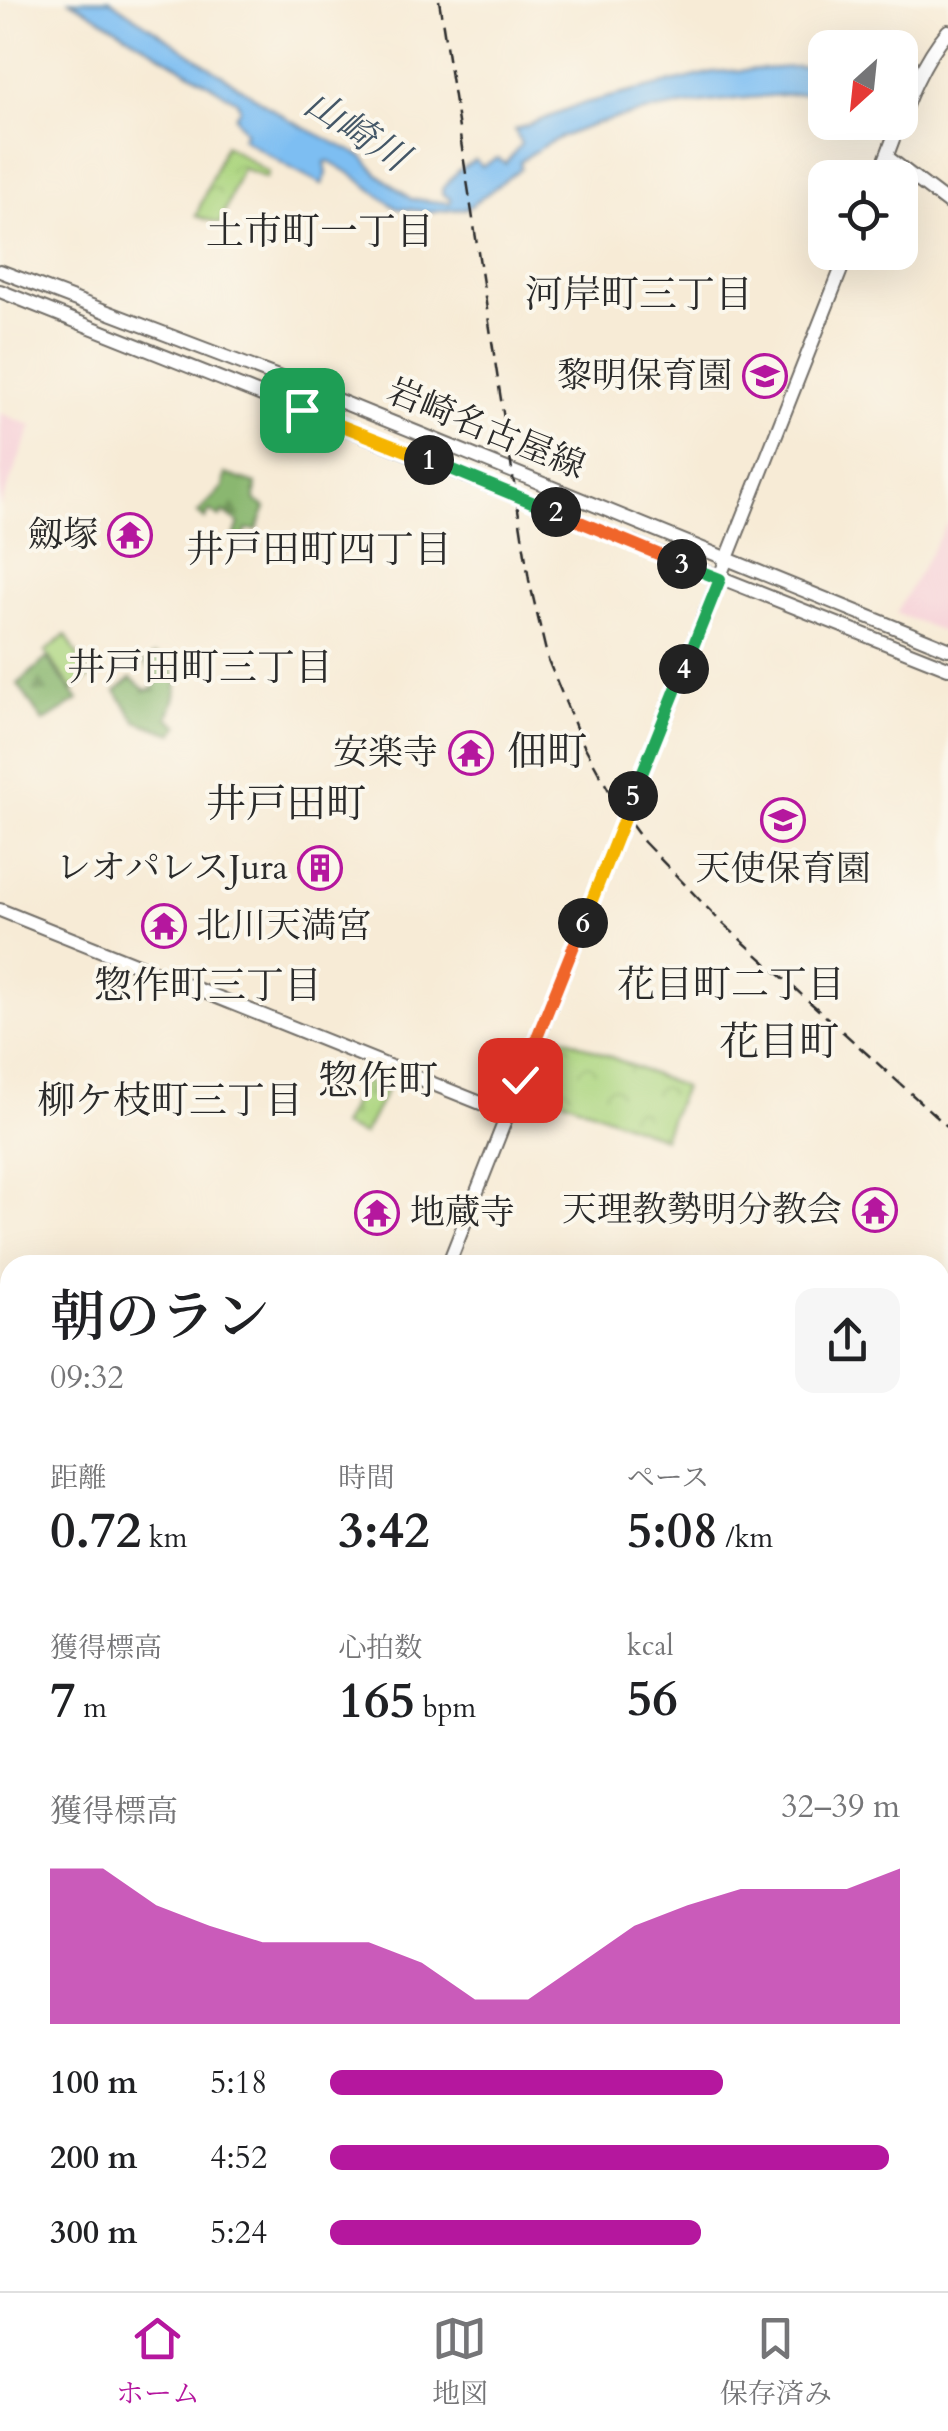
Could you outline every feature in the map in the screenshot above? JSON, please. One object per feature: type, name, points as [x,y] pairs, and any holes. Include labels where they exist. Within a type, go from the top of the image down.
[{"type":"main road","points":[[886,160],[934,49],[948,31]]},
{"type":"main road","points":[[887,157],[948,203]]},
{"type":"main road","points":[[452,1255],[841,270]]},
{"type":"main road","name":"岩崎名古屋線","points":[[0,272],[315,391],[948,649]]},
{"type":"main road","name":"岩崎名古屋線","points":[[0,290],[948,668]]},
{"type":"main road","points":[[0,910],[508,1114]]},
{"type":"shaded area","points":[[0,413],[32,426],[0,507]]},
{"type":"shaded area","points":[[948,522],[948,634],[896,613]]},
{"type":"green space","points":[[225,145],[268,172],[266,178],[242,168],[220,224],[196,216]]},
{"type":"green space","points":[[225,474],[256,484],[255,500],[266,508],[257,530],[246,529],[242,545],[233,541],[239,523],[223,512],[220,517],[210,511],[205,519],[198,513],[223,487]]},
{"type":"green space","points":[[66,635],[90,677],[73,690],[45,652]]},
{"type":"green space","points":[[155,655],[171,668],[177,682],[168,717],[179,726],[173,734],[136,721],[116,691],[131,678],[145,690],[152,689],[160,680],[144,662]]},
{"type":"green space","points":[[47,658],[78,700],[43,722],[18,684]]},
{"type":"green space","points":[[551,1032],[683,1087],[663,1138],[529,1086]]},
{"type":"green space","points":[[364,1080],[386,1091],[363,1135],[341,1126]]},
{"type":"water","name":"山崎川","points":[[70,0],[110,0],[289,120],[363,157],[411,199],[450,203],[442,189],[459,170],[475,160],[482,166],[498,158],[505,164],[521,144],[515,130],[585,103],[714,72],[808,66],[808,93],[665,108],[584,128],[549,143],[520,162],[521,168],[468,208],[431,212],[396,208],[329,161],[325,162],[327,174],[322,184],[287,166],[242,138],[246,133],[235,116],[240,109],[237,101]]},
{"type":"railway","points":[[439,0],[529,580],[548,660],[581,740],[617,805],[644,842],[719,920],[948,1127]]},
{"type":"place","name":"黎明保育園","points":[[765,376]]},
{"type":"place","name":"劔塚","points":[[130,535]]},
{"type":"place","name":"安楽寺","points":[[471,753]]},
{"type":"place","name":"天使保育園","points":[[783,820]]},
{"type":"place","name":"レオパレスJura","points":[[320,868]]},
{"type":"place","name":"北川天満宮","points":[[164,926]]},
{"type":"place","name":"天理教勢明分教会","points":[[875,1210]]},
{"type":"place","name":"地蔵寺","points":[[377,1213]]},
{"type":"district","name":"土市町一丁目","points":[[320,232]]},
{"type":"district","name":"河岸町三丁目","points":[[639,295]]},
{"type":"district","name":"井戸田町四丁目","points":[[319,550]]},
{"type":"district","name":"井戸田町三丁目","points":[[200,668]]},
{"type":"district","name":"佃町","points":[[547,752]]},
{"type":"district","name":"井戸田町","points":[[286,804]]},
{"type":"district","name":"花目町二丁目","points":[[731,985]]},
{"type":"district","name":"惣作町三丁目","points":[[208,986]]},
{"type":"district","name":"花目町","points":[[779,1042]]},
{"type":"district","name":"惣作町","points":[[378,1081]]},
{"type":"district","name":"柳ケ枝町三丁目","points":[[170,1101]]},
{"type":"route","points":[[302,410],[720,579],[520,1080]]}]
